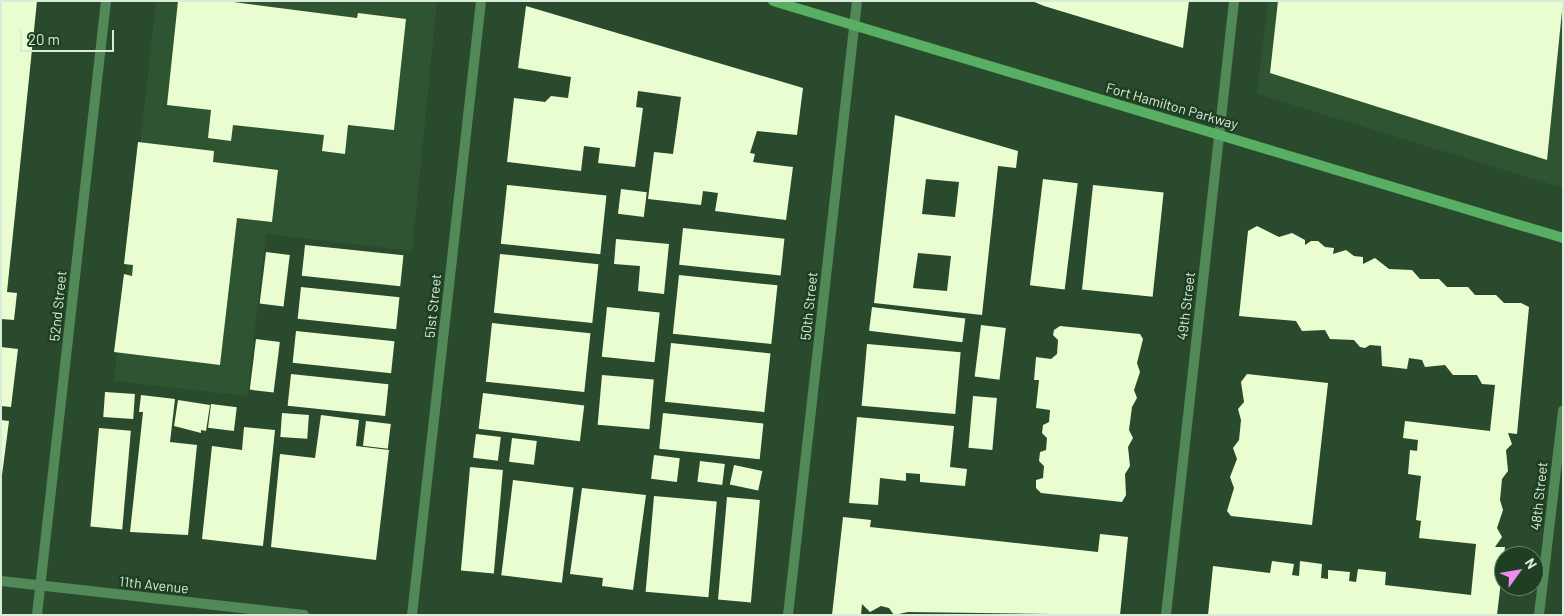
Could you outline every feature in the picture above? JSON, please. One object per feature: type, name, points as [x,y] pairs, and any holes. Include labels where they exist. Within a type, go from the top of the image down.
[{"type":"main road","name":"Fort Hamilton Parkway","points":[[773,1],[1563,238]]},
{"type":"street","name":"52nd Street","points":[[37,615],[106,1]]},
{"type":"street","name":"51st Street","points":[[412,615],[481,1]]},
{"type":"street","name":"50th Street","points":[[788,615],[857,1]]},
{"type":"street","name":"49th Street","points":[[1166,615],[1234,1]]},
{"type":"street","name":"48th Street","points":[[1539,615],[1563,410]]},
{"type":"street","name":"11th Avenue","points":[[1,581],[304,615]]},
{"type":"shaded area","points":[[156,1],[437,1],[412,251],[266,234],[247,396],[114,381]]},
{"type":"shaded area","points":[[1268,1],[1563,1],[1563,188],[1257,94]]},
{"type":"building","points":[[1,1],[37,1],[7,292],[17,293],[14,320],[1,319]]},
{"type":"building","points":[[178,1],[226,1],[357,18],[358,13],[406,19],[394,130],[348,125],[345,154],[322,151],[324,135],[233,125],[231,141],[208,138],[211,110],[167,105]]},
{"type":"building","points":[[1032,1],[1189,1],[1183,48],[1044,6]]},
{"type":"building","points":[[1278,1],[1563,1],[1547,160],[1270,73]]},
{"type":"building","points":[[526,6],[803,88],[797,135],[757,131],[750,153],[755,154],[753,162],[793,167],[786,220],[715,211],[718,193],[703,191],[701,205],[648,199],[654,152],[673,154],[681,97],[638,91],[636,107],[643,108],[635,167],[598,163],[600,148],[584,146],[581,171],[507,162],[514,98],[545,102],[551,96],[568,98],[571,77],[518,68]]},
{"type":"building","points":[[895,115],[1018,151],[1016,168],[998,166],[982,315],[874,303]],"holes":[[[926,179],[959,182],[955,217],[922,214]],[[918,253],[951,256],[947,291],[913,288]]]},
{"type":"building","points":[[138,142],[214,151],[213,162],[278,170],[272,222],[237,218],[220,365],[114,352],[124,274],[132,276],[133,265],[124,264]]},
{"type":"building","points":[[1043,179],[1078,183],[1065,289],[1030,285]]},
{"type":"building","points":[[507,185],[606,195],[600,254],[501,244]]},
{"type":"building","points":[[1093,185],[1164,192],[1153,297],[1082,289]]},
{"type":"building","points":[[621,189],[647,192],[644,217],[618,214]]},
{"type":"building","points":[[1257,226],[1279,237],[1292,233],[1305,240],[1305,245],[1311,241],[1318,241],[1325,247],[1334,248],[1333,254],[1346,250],[1354,256],[1363,257],[1363,264],[1375,258],[1389,269],[1412,270],[1420,279],[1439,279],[1447,287],[1468,287],[1475,295],[1496,295],[1504,303],[1521,303],[1529,307],[1517,434],[1508,433],[1512,444],[1506,450],[1508,471],[1502,479],[1500,500],[1503,510],[1497,528],[1502,537],[1494,546],[1494,596],[1499,596],[1497,615],[1208,615],[1213,566],[1270,573],[1272,561],[1294,564],[1292,575],[1299,576],[1300,561],[1322,564],[1321,578],[1328,579],[1328,570],[1350,572],[1349,581],[1356,582],[1358,569],[1386,572],[1385,585],[1471,595],[1476,544],[1419,538],[1421,521],[1416,520],[1421,476],[1408,474],[1410,450],[1417,451],[1418,440],[1403,438],[1405,421],[1490,431],[1495,385],[1482,384],[1477,375],[1453,375],[1445,365],[1425,367],[1422,360],[1409,358],[1407,369],[1382,366],[1381,346],[1370,345],[1365,348],[1360,347],[1354,340],[1330,339],[1325,330],[1302,331],[1296,321],[1239,316],[1248,231]]},
{"type":"building","points":[[683,228],[784,239],[781,275],[679,265]]},
{"type":"building","points":[[616,239],[669,244],[664,294],[638,291],[640,266],[614,264]]},
{"type":"building","points":[[305,245],[403,255],[400,286],[302,276]]},
{"type":"building","points":[[266,252],[290,255],[283,307],[260,304]]},
{"type":"building","points":[[500,254],[598,264],[592,323],[494,313]]},
{"type":"building","points":[[679,275],[777,285],[771,344],[673,334]]},
{"type":"building","points":[[301,287],[399,297],[396,329],[298,319]]},
{"type":"building","points":[[607,307],[660,313],[654,362],[602,357]]},
{"type":"building","points":[[872,307],[965,318],[962,342],[869,331]]},
{"type":"building","points":[[492,323],[590,333],[584,392],[486,382]]},
{"type":"building","points":[[981,325],[1006,328],[999,380],[975,377]]},
{"type":"building","points":[[1060,326],[1140,334],[1143,339],[1137,363],[1140,372],[1134,390],[1137,398],[1132,407],[1129,430],[1133,438],[1128,447],[1130,466],[1125,474],[1126,495],[1122,502],[1041,493],[1036,488],[1036,480],[1043,478],[1044,466],[1039,461],[1040,452],[1046,450],[1047,438],[1042,433],[1043,425],[1049,422],[1050,410],[1036,408],[1039,380],[1034,380],[1036,357],[1051,359],[1057,354],[1058,340],[1053,335],[1054,330]]},
{"type":"building","points":[[296,331],[394,341],[391,373],[293,363]]},
{"type":"building","points":[[256,339],[280,342],[274,393],[250,390]]},
{"type":"building","points":[[671,343],[770,353],[764,412],[665,402]]},
{"type":"building","points":[[867,344],[961,352],[955,414],[862,406]]},
{"type":"building","points":[[1,347],[18,349],[11,407],[1,406]]},
{"type":"building","points":[[291,374],[388,384],[385,416],[288,406]]},
{"type":"building","points":[[1247,374],[1328,383],[1312,525],[1231,516],[1227,511],[1234,488],[1230,477],[1237,459],[1233,448],[1239,440],[1241,420],[1238,409],[1244,402],[1241,382]]},
{"type":"building","points":[[602,375],[654,380],[649,429],[598,425]]},
{"type":"building","points":[[105,392],[135,394],[133,419],[103,417]]},
{"type":"building","points":[[483,393],[584,405],[580,441],[479,429]]},
{"type":"building","points":[[141,395],[175,399],[170,442],[197,445],[188,535],[130,532],[143,412],[139,412]]},
{"type":"building","points":[[973,396],[997,398],[992,450],[968,448]]},
{"type":"building","points":[[178,400],[210,405],[206,431],[201,430],[201,433],[174,426]]},
{"type":"building","points":[[211,404],[237,407],[234,431],[208,428]]},
{"type":"building","points":[[282,413],[309,415],[307,439],[280,437]]},
{"type":"building","points":[[663,413],[763,424],[760,459],[659,449]]},
{"type":"building","points":[[321,415],[359,420],[356,446],[389,450],[376,560],[271,547],[280,454],[315,458]]},
{"type":"building","points":[[857,417],[954,426],[950,467],[967,469],[965,486],[920,482],[920,474],[906,473],[906,481],[880,478],[878,505],[849,503]]},
{"type":"building","points":[[1,420],[9,421],[2,475],[1,475]]},
{"type":"building","points":[[366,421],[391,424],[388,449],[363,446]]},
{"type":"building","points":[[244,427],[275,430],[263,546],[202,539],[212,446],[242,450]]},
{"type":"building","points":[[99,428],[131,431],[122,529],[90,527]]},
{"type":"building","points":[[476,434],[501,437],[498,461],[473,458]]},
{"type":"building","points":[[512,438],[537,441],[534,465],[509,462]]},
{"type":"building","points":[[654,455],[680,458],[677,482],[651,479]]},
{"type":"building","points":[[700,461],[725,464],[722,485],[697,482]]},
{"type":"building","points":[[734,465],[762,471],[758,491],[730,485]]},
{"type":"building","points":[[470,467],[503,470],[494,573],[461,571]]},
{"type":"building","points":[[513,480],[574,487],[562,583],[501,575]]},
{"type":"building","points":[[582,488],[646,495],[633,590],[602,586],[603,578],[570,574]]},
{"type":"building","points":[[654,496],[717,501],[708,597],[646,592]]},
{"type":"building","points":[[727,497],[760,500],[751,602],[718,600]]},
{"type":"building","points":[[843,517],[871,520],[870,527],[1098,552],[1100,534],[1128,537],[1120,615],[908,612],[894,615],[889,608],[881,606],[870,612],[862,604],[861,615],[832,615]]}]
